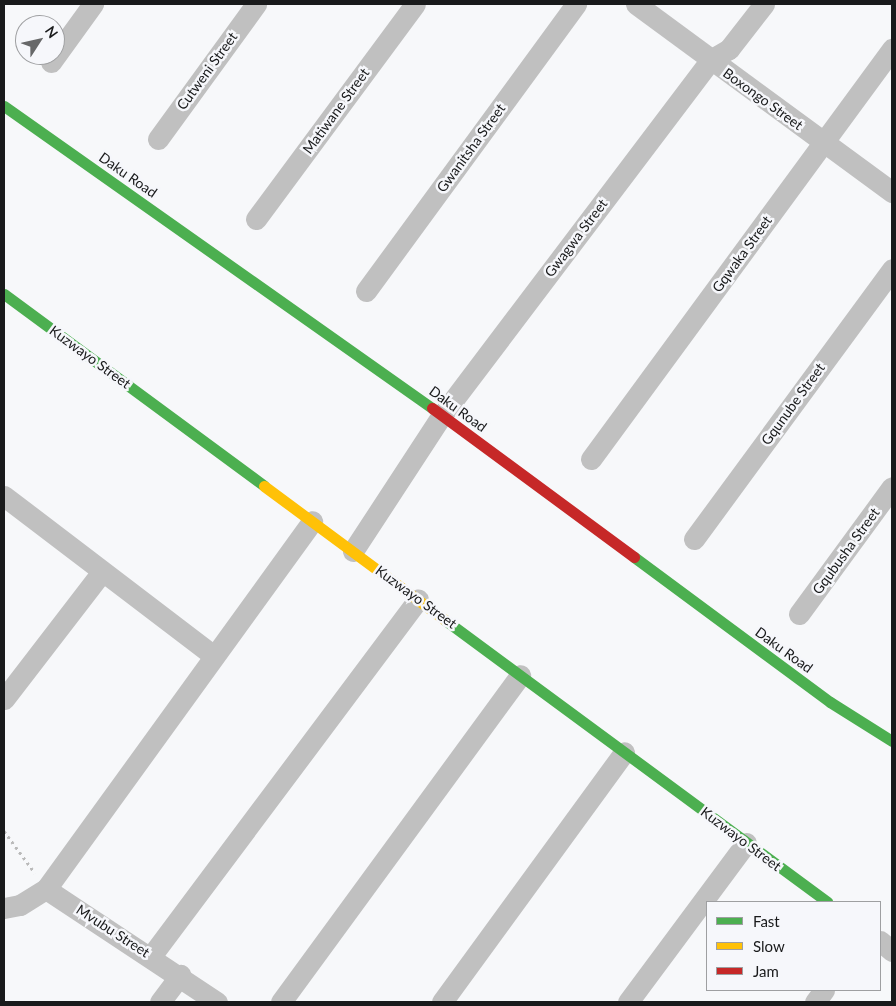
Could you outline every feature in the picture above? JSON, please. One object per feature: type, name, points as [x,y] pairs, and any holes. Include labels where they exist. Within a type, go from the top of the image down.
[{"type":"main road","name":"Daku Road","points":[[4,106],[442,415],[830,702],[892,741]]},
{"type":"main road","name":"Kuzwayo Street","points":[[4,294],[826,901]]},
{"type":"street","points":[[65,43],[93,4]]},
{"type":"street","name":"Cutweni Street","points":[[158,139],[256,4]]},
{"type":"street","name":"Matiwane Street","points":[[256,219],[415,4]]},
{"type":"street","name":"Gwanitsha Street","points":[[366,291],[576,4]]},
{"type":"street","name":"Boxongo Street","points":[[636,4],[892,192]]},
{"type":"street","points":[[710,60],[729,49],[764,4]]},
{"type":"street","name":"Gqwaka Street","points":[[591,459],[892,49]]},
{"type":"street","name":"Gwagwa Street","points":[[353,551],[442,415],[710,60]]},
{"type":"street","name":"Gqunube Street","points":[[694,539],[892,269]]},
{"type":"street","name":"Gqubusha Street","points":[[799,614],[892,487]]},
{"type":"street","points":[[4,496],[102,573],[214,656]]},
{"type":"street","points":[[4,908],[20,905],[46,888],[312,521]]},
{"type":"street","points":[[4,699],[102,573]]},
{"type":"street","points":[[152,955],[418,599]]},
{"type":"street","points":[[281,1002],[520,675]]},
{"type":"street","points":[[442,1002],[624,752]]},
{"type":"street","points":[[628,1002],[746,843]]},
{"type":"street","name":"Mvubu Street","points":[[46,888],[152,955],[217,1002]]},
{"type":"street","points":[[881,942],[892,951]]},
{"type":"street","points":[[160,1002],[180,975]]},
{"type":"street","points":[[815,1002],[823,991]]},
{"type":"path","points":[[4,831],[46,888]]},
{"type":"traffic: fast","points":[[4,106],[432,408]]},
{"type":"traffic: fast","points":[[4,294],[264,486]]},
{"type":"traffic: fast","points":[[634,557],[830,702],[892,741]]},
{"type":"traffic: fast","points":[[445,620],[826,901]]},
{"type":"traffic: slow","points":[[264,486],[445,620]]},
{"type":"traffic: jam","points":[[432,408],[634,557]]}]
